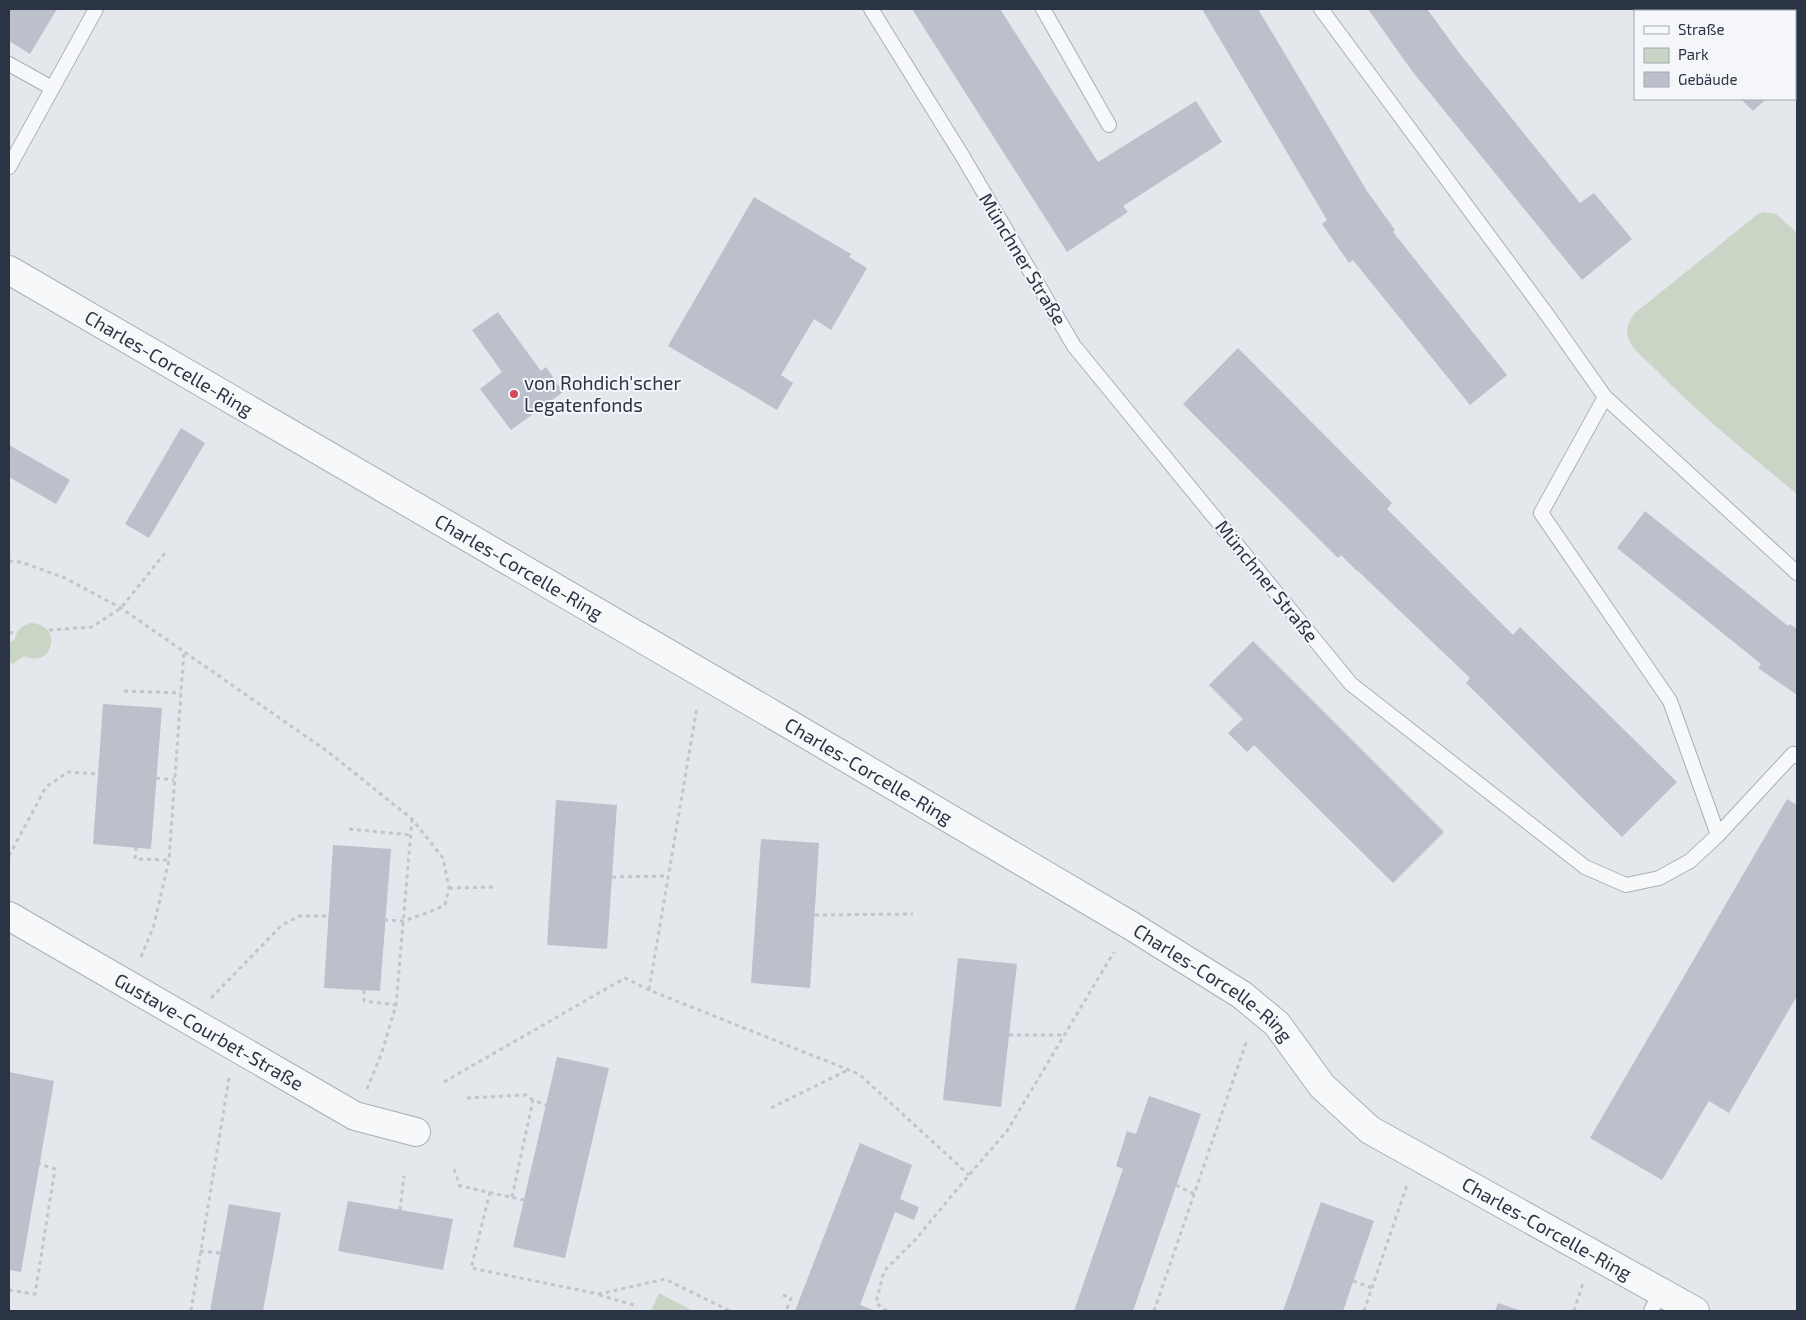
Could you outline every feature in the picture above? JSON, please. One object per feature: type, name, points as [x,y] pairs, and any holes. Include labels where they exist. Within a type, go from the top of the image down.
[{"type":"street","name":"Charles-Corcelle-Ring","points":[[9,270],[1130,925],[1242,995],[1277,1024],[1322,1086],[1370,1130],[1417,1156],[1656,1301],[1695,1311]]},
{"type":"street","name":"Gustave-Courbet-Straße","points":[[9,916],[355,1116],[416,1132]]},
{"type":"lane","points":[[9,167],[96,9]]},
{"type":"lane","name":"Münchner Straße","points":[[871,9],[963,157],[1074,346],[1351,684],[1585,867],[1626,885],[1659,878],[1690,861],[1718,835],[1793,754],[1797,756]]},
{"type":"lane","points":[[1043,9],[1109,125]]},
{"type":"lane","points":[[1321,9],[1548,316],[1605,397],[1797,573]]},
{"type":"lane","points":[[9,64],[52,88]]},
{"type":"lane","points":[[1605,397],[1541,513],[1670,701],[1718,835]]},
{"type":"path","points":[[49,630],[92,628],[121,608],[165,553]]},
{"type":"path","points":[[9,561],[21,562],[65,578],[121,608],[327,751],[412,818],[443,858],[450,888],[445,905],[427,914],[403,921],[385,920]]},
{"type":"path","points":[[9,633],[16,632]]},
{"type":"path","points":[[140,960],[154,926],[169,860],[184,651]]},
{"type":"path","points":[[649,990],[702,674]]},
{"type":"path","points":[[124,691],[181,693]]},
{"type":"path","points":[[9,856],[46,787],[68,772],[98,774]]},
{"type":"path","points":[[156,778],[174,780]]},
{"type":"path","points":[[366,1089],[382,1052],[396,1005],[412,818]]},
{"type":"path","points":[[349,829],[410,835]]},
{"type":"path","points":[[136,847],[135,859],[169,860]]},
{"type":"path","points":[[612,878],[668,876]]},
{"type":"path","points":[[450,888],[497,887]]},
{"type":"path","points":[[815,915],[913,914]]},
{"type":"path","points":[[209,1000],[282,926],[300,916],[328,916]]},
{"type":"path","points":[[887,1311],[876,1303],[884,1272],[915,1240],[1007,1131],[1130,925]]},
{"type":"path","points":[[444,1082],[625,978],[649,990],[859,1074],[969,1175]]},
{"type":"path","points":[[364,990],[364,1001],[396,1005]]},
{"type":"path","points":[[1154,1311],[1258,1008]]},
{"type":"path","points":[[1009,1035],[1065,1035]]},
{"type":"path","points":[[772,1108],[848,1070]]},
{"type":"path","points":[[191,1311],[229,1078]]},
{"type":"path","points":[[467,1098],[526,1095],[546,1105]]},
{"type":"path","points":[[512,1197],[533,1100]]},
{"type":"path","points":[[1364,1311],[1417,1156]]},
{"type":"path","points":[[9,1290],[35,1294],[55,1169],[39,1164]]},
{"type":"path","points":[[454,1169],[460,1186],[524,1200]]},
{"type":"path","points":[[400,1210],[404,1176]]},
{"type":"path","points":[[1176,1185],[1194,1194]]},
{"type":"path","points":[[490,1192],[471,1268],[598,1294],[637,1306]]},
{"type":"path","points":[[200,1251],[220,1253]]},
{"type":"path","points":[[598,1294],[665,1279],[730,1311]]},
{"type":"path","points":[[1353,1281],[1372,1288]]},
{"type":"path","points":[[784,1295],[792,1298],[786,1311]]},
{"type":"green space","points":[[1764,212],[1776,214],[1797,233],[1797,494],[1688,401],[1635,350],[1627,333],[1628,324],[1635,313],[1758,214]]},
{"type":"green space","points":[[31,623],[42,626],[48,631],[51,638],[51,646],[47,653],[41,657],[33,659],[24,656],[13,664],[9,662],[9,643],[15,639],[20,628]]},
{"type":"green space","points":[[659,1293],[693,1311],[651,1311]]},
{"type":"building","points":[[9,9],[57,9],[30,54],[9,41]]},
{"type":"building","points":[[912,9],[1000,9],[1098,162],[1196,101],[1222,142],[1123,206],[1128,212],[1067,252]]},
{"type":"building","points":[[1202,9],[1258,9],[1367,191],[1395,230],[1393,232],[1507,375],[1470,405],[1353,260],[1349,263],[1322,224],[1327,220]]},
{"type":"building","points":[[1368,9],[1427,9],[1460,54],[1580,203],[1594,193],[1632,239],[1582,280],[1412,71]]},
{"type":"building","points":[[1797,9],[1796,68],[1796,10],[1775,10]]},
{"type":"building","points":[[1742,100],[1765,100],[1753,111]]},
{"type":"building","points":[[754,197],[851,254],[849,257],[867,268],[831,330],[814,319],[781,375],[793,383],[777,410],[668,346]]},
{"type":"building","points":[[498,312],[541,371],[546,367],[563,392],[511,430],[480,389],[502,372],[472,330]]},
{"type":"building","points":[[1238,348],[1392,503],[1387,509],[1513,635],[1520,627],[1677,782],[1622,837],[1466,683],[1470,678],[1341,555],[1338,558],[1183,404]]},
{"type":"building","points":[[181,428],[205,443],[149,538],[125,524]]},
{"type":"building","points":[[9,445],[70,480],[56,504],[9,477]]},
{"type":"building","points":[[1645,511],[1788,626],[1790,624],[1797,629],[1797,695],[1758,668],[1761,664],[1617,548]]},
{"type":"building","points":[[1253,641],[1444,832],[1393,883],[1254,745],[1247,752],[1228,733],[1243,719],[1209,685]]},
{"type":"building","points":[[103,704],[162,708],[151,849],[93,844]]},
{"type":"building","points":[[1787,799],[1797,805],[1797,996],[1729,1113],[1709,1101],[1662,1180],[1590,1138]]},
{"type":"building","points":[[556,800],[617,805],[607,949],[547,945]]},
{"type":"building","points":[[761,839],[819,843],[810,988],[751,983]]},
{"type":"building","points":[[333,845],[391,849],[380,991],[324,988]]},
{"type":"building","points":[[958,958],[1017,964],[1001,1107],[943,1100]]},
{"type":"building","points":[[557,1057],[609,1068],[565,1258],[513,1247]]},
{"type":"building","points":[[9,1072],[54,1081],[21,1272],[9,1270]]},
{"type":"building","points":[[1149,1096],[1201,1114],[1133,1311],[1074,1311],[1123,1169],[1116,1166],[1127,1131],[1136,1134]]},
{"type":"building","points":[[860,1143],[912,1165],[900,1199],[919,1207],[914,1220],[895,1212],[860,1305],[876,1311],[795,1311]]},
{"type":"building","points":[[348,1201],[453,1219],[443,1270],[338,1251]]},
{"type":"building","points":[[1321,1202],[1374,1221],[1343,1311],[1283,1311]]},
{"type":"building","points":[[229,1204],[281,1213],[263,1311],[210,1311]]},
{"type":"building","points":[[1498,1303],[1522,1311],[1495,1311]]},
{"type":"place","name":"von Rohdich'scher Legatenfonds","points":[[514,394]]}]
